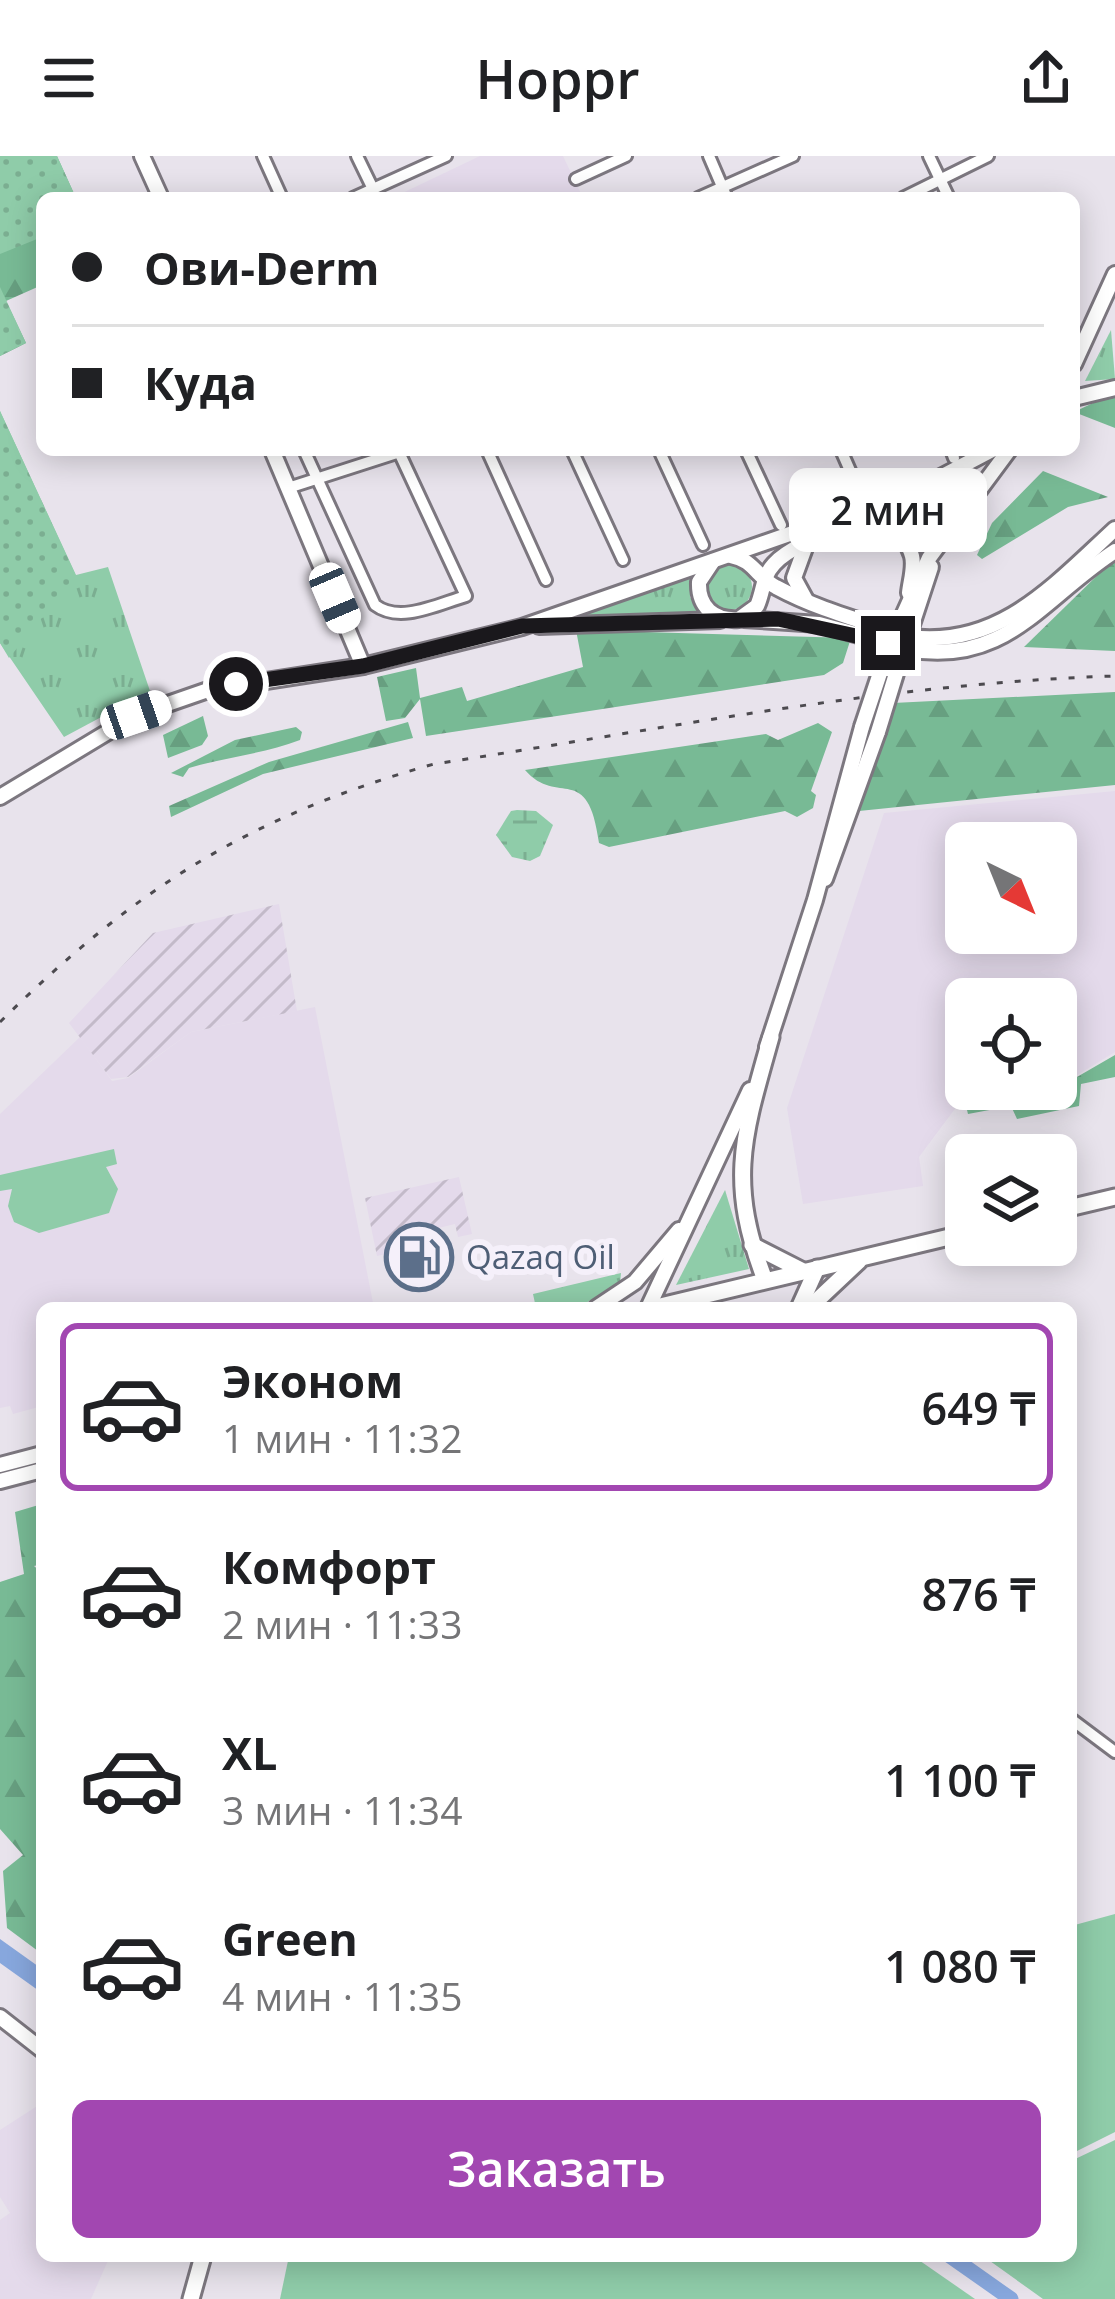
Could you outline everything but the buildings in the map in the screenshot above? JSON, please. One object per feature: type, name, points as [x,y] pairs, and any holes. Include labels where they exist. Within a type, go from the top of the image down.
[{"type":"highway","points":[[765,1280],[751,1244],[740,1189],[771,1037]]},
{"type":"highway","points":[[1077,1206],[1115,1197]]},
{"type":"highway","points":[[675,1302],[945,1238]]},
{"type":"highway","points":[[751,1244],[810,1270]]},
{"type":"highway","points":[[816,1302],[862,1260]]},
{"type":"highway","points":[[801,1302],[810,1270]]},
{"type":"highway","points":[[191,2299],[201,2262]]},
{"type":"main road","points":[[142,156],[158,192]]},
{"type":"main road","points":[[1113,280],[1115,310]]},
{"type":"main road","points":[[1080,351],[1113,280]]},
{"type":"main road","points":[[1080,397],[1115,388]]},
{"type":"main road","points":[[274,456],[363,666]]},
{"type":"main road","points":[[0,797],[136,715],[264,677],[363,666],[522,626],[916,490],[981,456]]},
{"type":"main road","points":[[909,593],[951,525],[1004,456]]},
{"type":"main road","points":[[653,1302],[709,1187],[771,1037],[815,900],[862,727],[951,525]]},
{"type":"main road","points":[[733,620],[757,606],[762,580],[784,554],[806,544],[854,529],[891,532],[913,556],[878,732],[815,900]]},
{"type":"main road","points":[[733,620],[708,610],[699,592],[702,572],[721,557],[746,560],[762,580],[898,644],[954,640],[987,632],[1115,529]]},
{"type":"main road","points":[[806,544],[794,578],[809,604]]},
{"type":"main road","points":[[522,626],[733,620],[819,624],[951,656],[993,644],[1115,551]]},
{"type":"main road","points":[[603,1302],[658,1258],[709,1187]]},
{"type":"main road","points":[[0,1465],[36,1456]]},
{"type":"main road","points":[[0,1481],[36,1472]]},
{"type":"main road","points":[[0,2017],[36,2045]]},
{"type":"street","points":[[263,156],[279,192]]},
{"type":"street","points":[[357,156],[373,189]]},
{"type":"street","points":[[576,178],[626,156]]},
{"type":"street","points":[[709,156],[725,192],[793,156]]},
{"type":"street","points":[[929,156],[946,192]]},
{"type":"street","points":[[916,192],[988,156]]},
{"type":"street","points":[[366,192],[443,157]]},
{"type":"street","points":[[307,456],[381,610],[409,613],[466,596],[403,456]]},
{"type":"street","points":[[287,488],[385,456]]},
{"type":"street","points":[[491,456],[546,580]]},
{"type":"street","points":[[575,456],[623,560]]},
{"type":"street","points":[[662,456],[703,545]]},
{"type":"street","points":[[749,456],[781,525]]},
{"type":"street","points":[[844,456],[862,498]]},
{"type":"street","points":[[1077,1724],[1115,1752]]},
{"type":"shaded area","points":[[480,156],[563,156],[580,192],[405,192]]},
{"type":"shaded area","points":[[1115,791],[1115,1052],[1077,1075],[1077,978],[945,978],[945,1110],[954,1110],[919,1157],[923,1186],[803,1204],[787,1108],[884,813]]},
{"type":"shaded area","points":[[279,904],[297,1011],[191,1032],[128,1077],[111,1079],[69,1023],[153,933]]},
{"type":"shaded area","points":[[315,1007],[373,1302],[36,1302],[36,1408],[13,1414],[10,1406],[0,1408],[0,1114],[80,1037],[112,1081],[128,1078],[191,1032]]},
{"type":"shaded area","points":[[459,1177],[472,1234],[458,1237],[455,1224],[410,1235],[412,1248],[377,1256],[365,1198]]},
{"type":"shaded area","points":[[36,2107],[36,2262],[107,2262],[91,2299],[0,2299],[0,2220],[10,2213],[0,2197],[0,2130]]},
{"type":"green space","points":[[0,156],[57,156],[73,192],[36,192],[36,288],[6,301],[26,343],[0,356]]},
{"type":"green space","points":[[0,156],[57,156],[73,192],[36,192],[36,239],[0,254]]},
{"type":"green space","points":[[0,287],[26,343],[0,356]]},
{"type":"green space","points":[[1111,330],[1115,379],[1085,381]]},
{"type":"green space","points":[[1115,397],[1115,428],[1080,414],[1080,409]]},
{"type":"green space","points":[[0,411],[76,575],[108,567],[150,691],[64,737],[0,643]]},
{"type":"green space","points":[[0,411],[76,576],[9,658],[0,643]]},
{"type":"green space","points":[[1043,471],[1108,497],[1068,507],[982,559],[977,555],[992,523]]},
{"type":"green space","points":[[1115,559],[1115,651],[1024,647],[1111,562]]},
{"type":"green space","points":[[729,564],[745,571],[752,587],[745,603],[729,610],[713,603],[706,587],[713,571]]},
{"type":"green space","points":[[691,574],[690,597],[699,612],[564,618]]},
{"type":"green space","points":[[576,630],[851,638],[843,663],[824,675],[426,736],[420,699],[405,718],[386,721],[377,677],[416,668],[420,698],[462,687],[467,701],[583,667]]},
{"type":"green space","points":[[1115,692],[1115,785],[859,811],[893,703]]},
{"type":"green space","points":[[203,716],[208,736],[202,745],[168,758],[163,735]]},
{"type":"green space","points":[[408,722],[413,738],[263,774],[171,817],[169,806],[269,762]]},
{"type":"green space","points":[[818,723],[832,732],[811,791],[816,795],[813,808],[797,817],[785,811],[609,847],[599,843],[594,818],[579,793],[537,781],[525,770],[766,734],[778,740]]},
{"type":"green space","points":[[296,727],[302,732],[300,740],[189,768],[183,777],[171,773],[235,740]]},
{"type":"green space","points":[[511,811],[536,811],[553,825],[540,856],[530,861],[512,857],[496,835]]},
{"type":"green space","points":[[1115,1055],[1115,1077],[1081,1084],[1077,1106],[1077,1077]]},
{"type":"green space","points":[[1013,1110],[1060,1110],[1017,1119]]},
{"type":"green space","points":[[114,1149],[117,1164],[106,1167],[118,1189],[109,1213],[39,1233],[14,1222],[8,1206],[12,1189],[0,1191],[0,1175]]},
{"type":"green space","points":[[725,1190],[749,1269],[676,1285]]},
{"type":"green space","points":[[621,1273],[620,1284],[587,1302],[535,1302],[533,1294]]},
{"type":"green space","points":[[36,1506],[36,1950],[7,1928],[3,1871],[23,1855],[0,1829],[0,1582],[24,1574],[15,1512]]},
{"type":"green space","points":[[1115,1914],[1115,2132],[1077,2151],[1077,1924]]},
{"type":"green space","points":[[1115,2140],[1115,2299],[1043,2299],[991,2262],[1077,2262],[1077,2158]]},
{"type":"green space","points":[[288,2262],[922,2262],[975,2299],[280,2299]]},
{"type":"water","points":[[0,1939],[36,1965],[36,1989],[0,1963]]},
{"type":"waterway","points":[[959,2262],[1011,2299]]},
{"type":"railway","points":[[0,1022],[99,932],[199,862],[307,807],[434,764],[859,698],[1115,676]]},
{"type":"place","name":"Qazaq Oil","points":[[419,1257]]},
{"type":"route","points":[[236,684],[363,666],[522,626],[778,619],[819,624],[888,643]]}]
